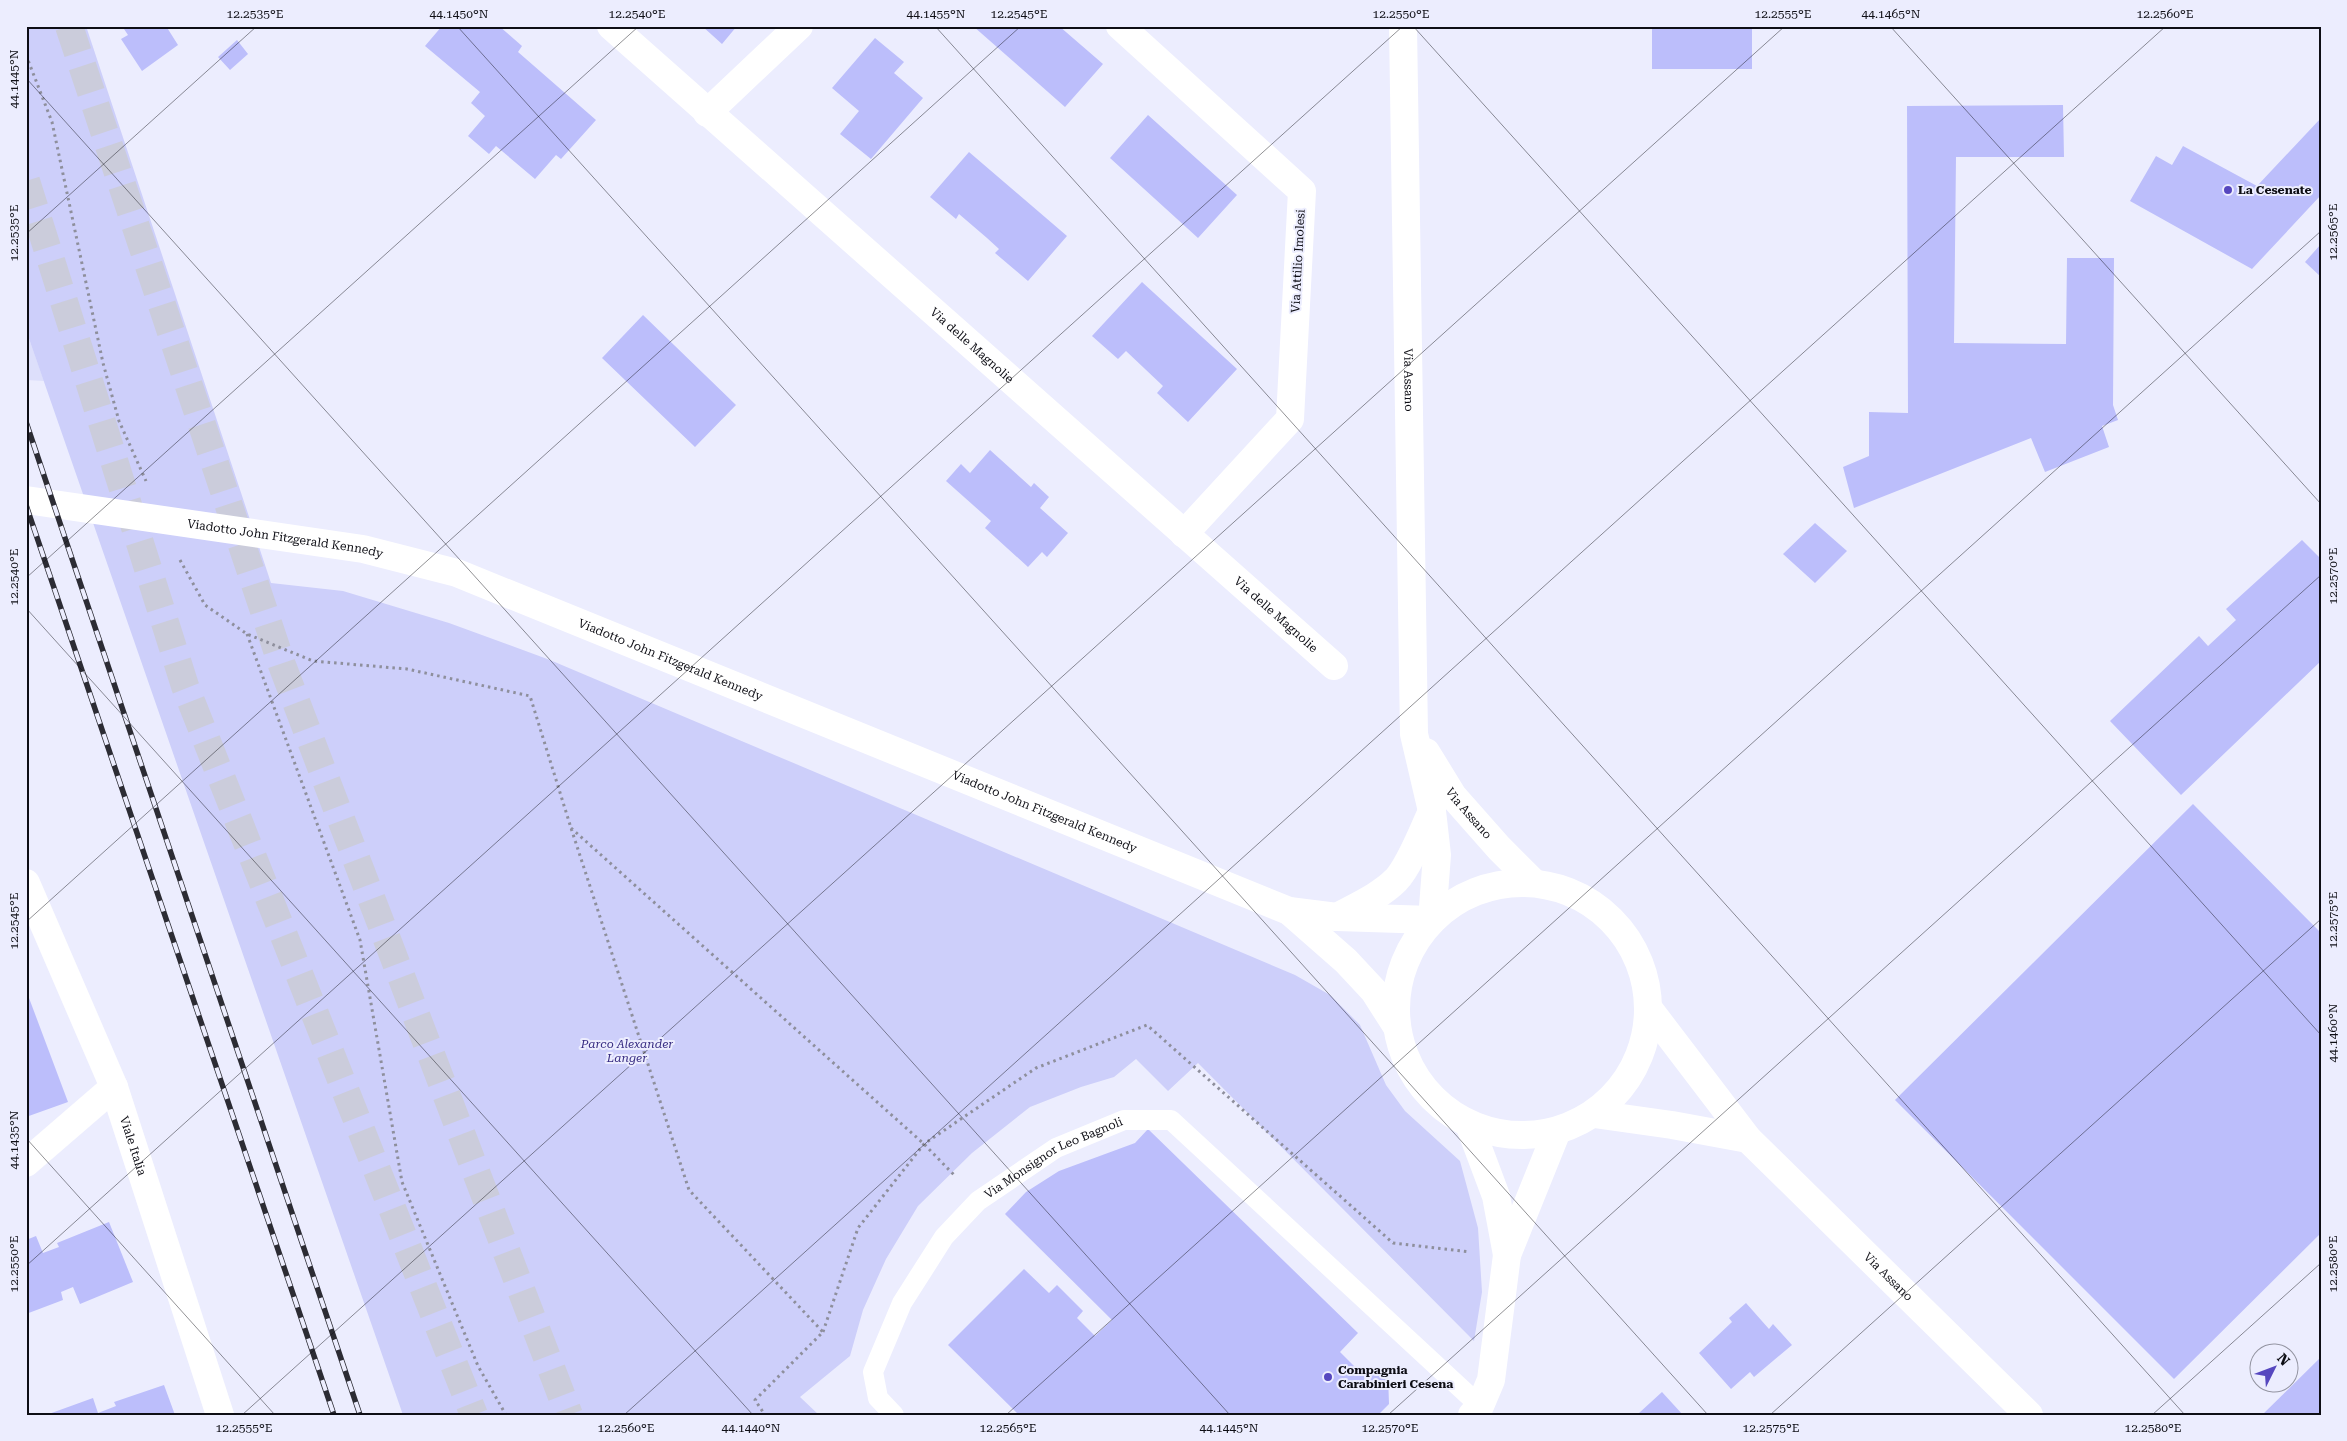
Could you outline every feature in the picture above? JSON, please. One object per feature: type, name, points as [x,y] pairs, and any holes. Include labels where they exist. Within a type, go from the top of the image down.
[{"type":"street","name":"Via delle Magnolie","points":[[611,26],[707,113],[1334,666]]},
{"type":"street","points":[[707,113],[799,26]]},
{"type":"street","name":"Via Attilio Imolesi","points":[[1120,26],[1302,192],[1290,419],[1184,534]]},
{"type":"street","name":"Via Assano","points":[[1403,26],[1414,734],[1432,811],[1436,855],[1432,920]]},
{"type":"street","name":"Viadotto John Fitzgerald Kennedy","points":[[26,500],[363,549],[457,573],[1289,911],[1337,917],[1432,920]]},
{"type":"street","name":"Via Assano","points":[[1414,734],[1454,796],[1499,848],[1534,883]]},
{"type":"street","points":[[1337,917],[1380,892],[1397,879],[1432,811]]},
{"type":"street","name":"Viale Italia","points":[[26,883],[114,1087],[220,1415]]},
{"type":"street","points":[[1534,883],[1565,890],[1592,904],[1616,924],[1637,956],[1645,978],[1649,1009],[1642,1050],[1624,1086],[1594,1114],[1557,1131],[1527,1136],[1497,1133],[1468,1124],[1442,1107],[1421,1084],[1406,1057],[1397,1027],[1397,988],[1409,952],[1432,920],[1462,898],[1497,885],[1534,883]]},
{"type":"street","name":"Viadotto John Fitzgerald Kennedy","points":[[1289,911],[1358,973],[1374,991],[1397,1027]]},
{"type":"street","name":"Via Assano","points":[[1649,1009],[1748,1139],[2029,1415]]},
{"type":"street","points":[[26,1163],[114,1087]]},
{"type":"street","points":[[1594,1114],[1672,1125],[1748,1139]]},
{"type":"street","points":[[1468,1124],[1496,1196],[1507,1255]]},
{"type":"street","points":[[1476,1410],[1491,1380],[1498,1344],[1507,1255],[1557,1131]]},
{"type":"lane","name":"Via Monsignor Leo Bagnoli","points":[[894,1415],[878,1398],[873,1372],[902,1303],[944,1237],[978,1201],[1056,1148],[1124,1120],[1171,1120],[1476,1410]]},
{"type":"path","points":[[247,634],[360,940],[402,1182],[478,1366],[506,1415]]},
{"type":"path","points":[[823,1332],[688,1190],[571,828],[924,1144],[978,1201]]},
{"type":"path","points":[[765,1415],[755,1400],[823,1332],[858,1228],[924,1144],[1036,1068],[1147,1025],[1393,1242],[1507,1255]]},
{"type":"shaded area","points":[[26,330],[44,381],[26,380]]},
{"type":"green space","name":"Parco Alexander Langer","points":[[26,26],[86,26],[271,583],[343,591],[449,623],[550,660],[1295,975],[1330,995],[1360,1025],[1386,1085],[1405,1111],[1460,1161],[1478,1228],[1482,1292],[1474,1341],[1198,1063],[1168,1091],[1136,1059],[1114,1077],[1081,1087],[1030,1107],[972,1153],[918,1206],[886,1259],[863,1310],[850,1356],[800,1397],[819,1415],[403,1415],[26,330]]},
{"type":"building","points":[[122,26],[166,26],[178,45],[142,71],[121,39],[128,35]]},
{"type":"building","points":[[442,26],[499,26],[522,46],[518,52],[596,120],[561,159],[556,155],[535,179],[496,146],[489,154],[468,136],[485,116],[471,103],[480,92],[425,46]]},
{"type":"building","points":[[702,26],[737,26],[722,44]]},
{"type":"building","points":[[973,26],[1059,26],[1103,64],[1065,107]]},
{"type":"building","points":[[1652,26],[1752,26],[1752,69],[1652,69]]},
{"type":"building","points":[[875,38],[904,62],[894,73],[923,98],[871,159],[840,134],[859,111],[832,88]]},
{"type":"building","points":[[237,40],[248,54],[230,70],[218,57]]},
{"type":"building","points":[[2063,105],[2064,157],[1956,157],[1954,343],[2066,344],[2067,258],[2114,258],[2113,405],[2118,420],[2102,426],[2109,447],[2045,472],[2031,438],[1854,508],[1843,467],[1869,456],[1869,412],[1908,413],[1907,106]]},
{"type":"building","points":[[1148,115],[1237,195],[1198,238],[1110,158]]},
{"type":"building","name":"La Cesenate","points":[[2321,118],[2321,195],[2252,269],[2130,201],[2156,156],[2172,165],[2183,146],[2257,186]]},
{"type":"building","points":[[969,152],[1067,236],[1028,281],[995,253],[999,249],[959,214],[956,219],[930,197]]},
{"type":"building","points":[[2321,244],[2321,277],[2305,262]]},
{"type":"building","points":[[1142,282],[1237,369],[1188,422],[1157,393],[1163,386],[1126,351],[1118,359],[1092,336]]},
{"type":"building","points":[[643,315],[736,405],[695,447],[602,358]]},
{"type":"building","points":[[990,450],[1031,487],[1034,483],[1049,497],[1040,508],[1068,533],[1047,557],[1042,552],[1028,567],[985,528],[991,521],[946,481],[961,464],[970,473]]},
{"type":"building","points":[[1815,523],[1847,551],[1815,583],[1783,554]]},
{"type":"building","points":[[2302,540],[2321,559],[2321,661],[2181,795],[2110,721],[2199,636],[2208,646],[2236,620],[2226,609]]},
{"type":"building","points":[[2193,804],[2321,933],[2321,1233],[2174,1379],[1895,1100]]},
{"type":"building","points":[[26,990],[68,1102],[26,1117]]},
{"type":"building","points":[[1148,1129],[1358,1333],[1340,1352],[1363,1375],[1388,1375],[1389,1404],[1378,1415],[1019,1415],[948,1345],[1024,1269],[1049,1293],[1057,1285],[1083,1311],[1077,1318],[1095,1336],[1112,1320],[1005,1214],[1026,1192],[1059,1171],[1135,1143]]},
{"type":"building","points":[[109,1222],[133,1282],[80,1304],[73,1287],[61,1292],[63,1300],[26,1314],[26,1240],[36,1236],[43,1253],[59,1247],[57,1243]]},
{"type":"building","points":[[1746,1303],[1769,1329],[1773,1324],[1792,1345],[1754,1377],[1750,1372],[1731,1389],[1699,1353],[1732,1322],[1729,1318]]},
{"type":"building","points":[[2321,1357],[2321,1415],[2262,1415],[2283,1394],[2300,1394],[2300,1378]]},
{"type":"building","points":[[164,1385],[175,1415],[46,1415],[93,1398],[98,1413],[116,1406],[114,1402]]},
{"type":"building","points":[[1662,1392],[1683,1415],[1641,1415],[1639,1413]]},
{"type":"tunnel","points":[[69,26],[282,665],[569,1415]]},
{"type":"tunnel","points":[[26,181],[185,686],[474,1415]]},
{"type":"railway","points":[[26,422],[360,1415]]},
{"type":"railway","points":[[26,505],[334,1415]]},
{"type":"place","name":"La Cesenate","points":[[2228,190]]},
{"type":"place","name":"Compagnia Carabinieri Cesena","points":[[1328,1377]]}]
